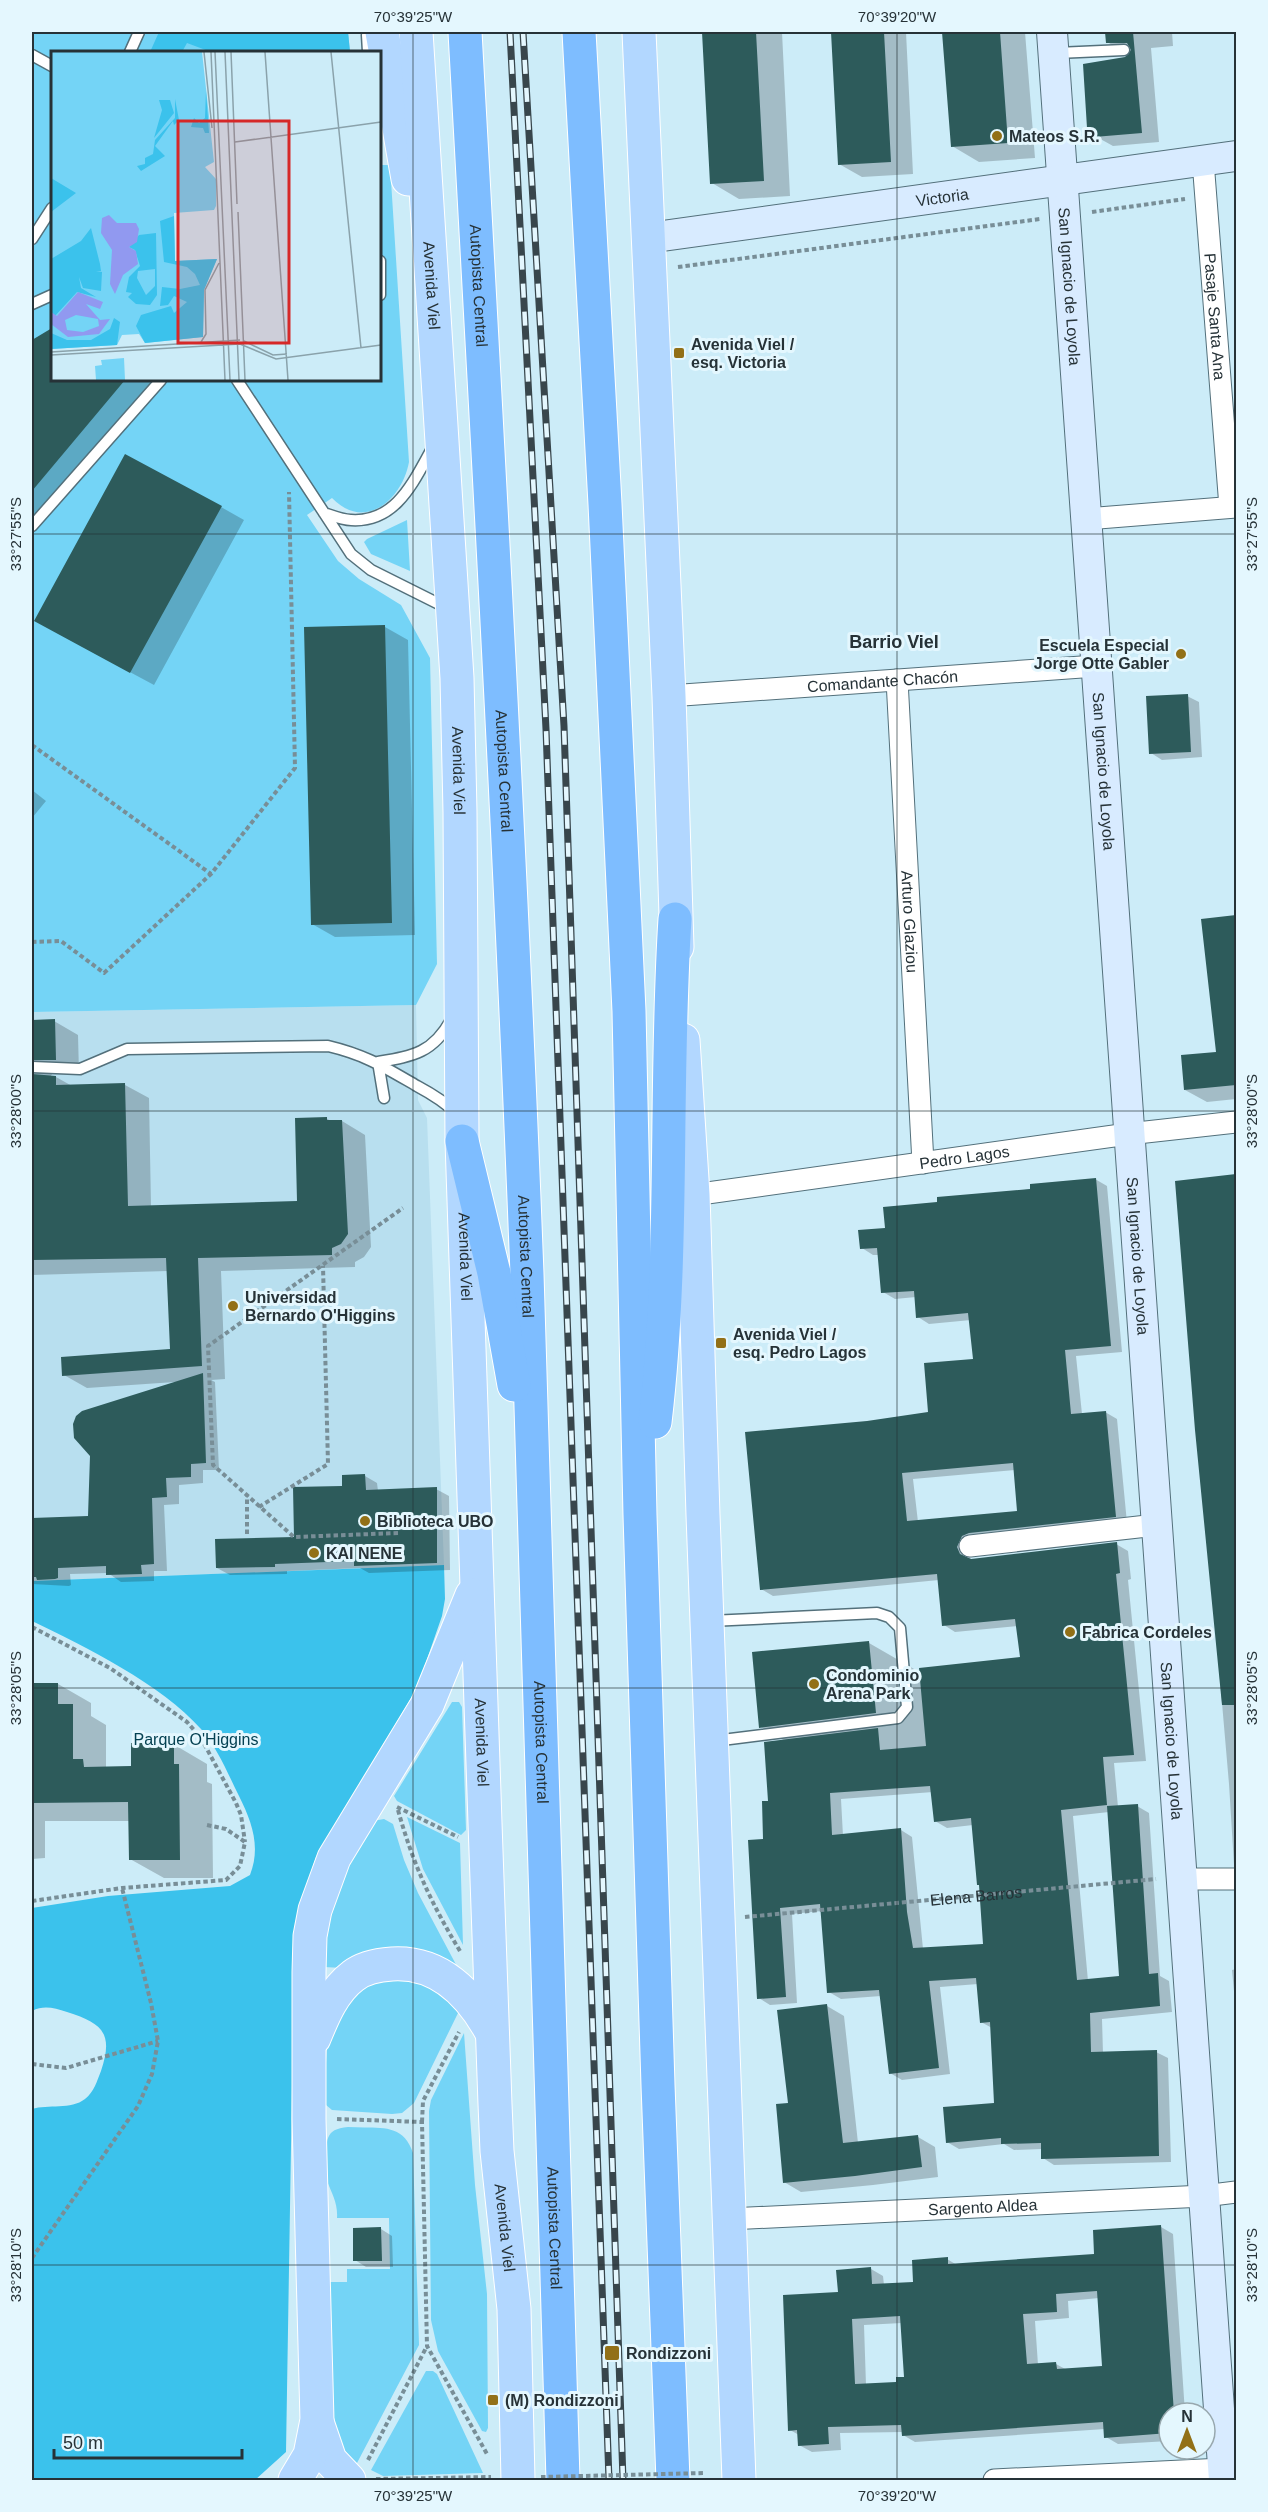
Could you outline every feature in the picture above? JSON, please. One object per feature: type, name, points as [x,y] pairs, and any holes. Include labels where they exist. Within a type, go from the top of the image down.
[{"type":"highway","name":"Autopista Central","points":[[465,32],[506,776],[533,1478],[528,2477]]},
{"type":"highway","points":[[579,32],[605,492],[628,999],[640,1515],[658,2085],[688,2477]]},
{"type":"highway","points":[[640,1515],[652,1443],[665,1316],[668,1252],[670,1014],[675,919]]},
{"type":"highway","points":[[462,1130],[494,1273],[533,1478]]},
{"type":"main road","points":[[382,32],[402,152],[431,274]]},
{"type":"main road","name":"Avenida Viel","points":[[416,32],[453,610],[460,812],[462,1130],[497,2151],[514,2309],[528,2477]]},
{"type":"main road","points":[[639,32],[669,696],[675,919],[693,1195],[706,1621],[739,2481]]},
{"type":"main road","points":[[295,2481],[310,2455],[317,2420],[309,2119],[310,1936],[315,1910],[334,1858],[385,1799],[427,1705],[477,1582]]},
{"type":"main road","points":[[310,2048],[335,1996],[352,1977],[370,1967],[400,1963],[416,1965],[443,1976],[466,1995],[492,2034]]},
{"type":"main road","points":[[317,2420],[327,2453],[351,2475]]},
{"type":"street","name":"San Ignacio de Loyola","points":[[1053,43],[1224,2475]]},
{"type":"street","name":"Victoria","points":[[648,238],[1236,156]]},
{"type":"street","name":"Pasaje Santa Ana","points":[[1203,161],[1233,507]]},
{"type":"street","points":[[1086,519],[1233,507]]},
{"type":"street","name":"Comandante Chacón","points":[[669,696],[1096,666]]},
{"type":"street","name":"Arturo Glaziou","points":[[897,680],[923,1163]]},
{"type":"street","name":"Pedro Lagos","points":[[693,1195],[1128,1134],[1236,1122]]},
{"type":"street","points":[[970,1546],[1156,1525]]},
{"type":"street","points":[[1182,1880],[1236,1879]]},
{"type":"street","name":"Sargento Aldea","points":[[729,2219],[1204,2196],[1236,2192]]},
{"type":"street","points":[[994,2481],[1224,2475]]},
{"type":"lane","points":[[130,51],[139,32]]},
{"type":"lane","points":[[367,32],[368,51]]},
{"type":"lane","points":[[1053,43],[1124,50]]},
{"type":"lane","points":[[32,56],[51,66]]},
{"type":"lane","points":[[32,239],[51,210]]},
{"type":"lane","points":[[32,304],[51,295]]},
{"type":"lane","points":[[32,526],[159,381]]},
{"type":"lane","points":[[238,381],[351,554],[371,570],[453,610]]},
{"type":"lane","points":[[324,513],[351,520],[372,518],[394,507],[406,493],[441,434]]},
{"type":"lane","points":[[378,1062],[417,1055],[430,1048],[445,1031],[460,997]]},
{"type":"lane","points":[[32,1067],[80,1069],[127,1049],[328,1046],[357,1053],[378,1062],[430,1092],[448,1105],[462,1130]]},
{"type":"lane","points":[[378,1062],[384,1098]]},
{"type":"lane","points":[[706,1621],[876,1613],[889,1617],[900,1628],[908,1707],[898,1718],[711,1742]]},
{"type":"path","points":[[670,268],[1207,196]]},
{"type":"path","points":[[32,942],[61,941],[104,973],[211,874],[295,768],[288,458]]},
{"type":"path","points":[[32,745],[211,874]]},
{"type":"path","points":[[398,1533],[294,1537],[213,1466],[208,1346],[402,1208]]},
{"type":"path","points":[[259,1507],[328,1464],[323,1265]]},
{"type":"path","points":[[247,1496],[247,1534]]},
{"type":"path","points":[[32,1627],[110,1668],[187,1722],[201,1738],[236,1803],[241,1815],[245,1842],[240,1866],[226,1880],[122,1888],[32,1901]]},
{"type":"path","points":[[385,1799],[463,1840]]},
{"type":"path","points":[[385,1799],[435,1910],[461,1953]]},
{"type":"path","points":[[207,1825],[226,1829],[245,1842]]},
{"type":"path","name":"Elena Barros","points":[[718,1920],[1151,1880],[1182,1880]]},
{"type":"path","points":[[32,2258],[138,2106],[152,2074],[158,2041],[151,2003],[122,1888]]},
{"type":"path","points":[[466,1995],[467,2017],[423,2101],[427,2346],[490,2460]]},
{"type":"path","points":[[32,2064],[66,2068],[158,2041]]},
{"type":"path","points":[[309,2119],[422,2122]]},
{"type":"path","points":[[427,2346],[351,2475],[378,2480],[492,2477],[688,2477]]},
{"type":"shaded area","points":[[32,32],[348,32],[350,51],[51,51],[51,381],[381,381],[381,165],[390,165],[409,462],[399,488],[380,507],[369,512],[357,512],[344,508],[332,498],[307,515],[338,561],[359,579],[401,605],[430,658],[437,964],[416,1005],[32,1012]]},
{"type":"shaded area","points":[[159,32],[348,32],[350,51],[208,51],[187,43],[183,51],[150,51]]},
{"type":"shaded area","points":[[407,520],[410,571],[371,554],[364,542]]},
{"type":"shaded area","name":"Universidad Bernardo O'Higgins","points":[[416,1005],[418,1100],[427,1118],[444,1565],[32,1581],[32,1012]]},
{"type":"shaded area","name":"Parque O'Higgins","points":[[444,1565],[445,1599],[442,1616],[417,1688],[316,1857],[298,1911],[294,1963],[286,2452],[255,2480],[32,2480],[32,2109],[66,2106],[85,2099],[97,2082],[106,2047],[102,2031],[97,2025],[79,2016],[53,2008],[32,2011],[32,1908],[108,1896],[230,1886],[250,1875],[255,1845],[244,1806],[207,1736],[184,1713],[144,1682],[99,1655],[32,1621],[32,1581]]},
{"type":"shaded area","points":[[452,1702],[459,1702],[462,1707],[466,1830],[461,1835],[397,1801],[394,1796]]},
{"type":"shaded area","points":[[407,1817],[460,1843],[463,1945],[423,1869]]},
{"type":"shaded area","points":[[384,1819],[393,1824],[404,1860],[418,1893],[461,1974],[324,1967],[328,1927],[346,1869],[373,1821]]},
{"type":"shaded area","points":[[374,1977],[431,1982],[459,2011],[414,2103],[402,2113],[332,2110],[326,2105],[324,2098],[327,2046],[334,2016]]},
{"type":"shaded area","points":[[464,2033],[475,2185],[487,2294],[488,2428],[486,2432],[482,2431],[438,2351],[431,2320],[429,2111],[431,2100]]},
{"type":"shaded area","points":[[348,2127],[395,2131],[403,2136],[413,2153],[419,2345],[357,2463],[330,2445],[330,2282],[347,2282],[347,2269],[390,2269],[389,2218],[337,2218],[336,2203],[326,2176],[327,2142],[328,2137],[335,2130]]},
{"type":"shaded area","points":[[426,2371],[433,2371],[437,2374],[483,2473],[383,2476],[371,2470]]},
{"type":"building","points":[[702,32],[756,32],[764,181],[710,184]]},
{"type":"building","points":[[831,32],[884,32],[891,162],[838,165]]},
{"type":"building","points":[[942,32],[1000,32],[1008,143],[951,147]]},
{"type":"building","points":[[1105,32],[1133,32],[1142,133],[1094,137],[1087,128],[1083,64],[1125,57],[1131,50],[1127,43],[1106,43]]},
{"type":"building","points":[[51,329],[51,381],[124,381],[32,491],[32,340]]},
{"type":"building","points":[[125,454],[222,506],[130,673],[34,621]]},
{"type":"building","points":[[385,625],[392,923],[311,925],[304,627]]},
{"type":"building","points":[[1188,694],[1191,752],[1149,754],[1146,696]]},
{"type":"building","points":[[1236,915],[1236,1085],[1184,1090],[1181,1055],[1216,1052],[1201,919]]},
{"type":"building","points":[[55,1019],[56,1060],[32,1060],[32,1020]]},
{"type":"building","points":[[32,1074],[56,1076],[56,1085],[125,1083],[128,1206],[297,1201],[295,1118],[327,1117],[327,1120],[342,1120],[348,1234],[341,1244],[332,1248],[332,1255],[198,1258],[202,1366],[62,1376],[61,1357],[170,1349],[166,1258],[32,1260]]},
{"type":"building","points":[[1236,1174],[1236,1705],[1222,1705],[1195,1430],[1175,1181]]},
{"type":"building","points":[[1096,1178],[1111,1346],[1065,1350],[1071,1414],[1106,1411],[1116,1517],[969,1533],[962,1536],[957,1547],[960,1554],[971,1559],[1117,1542],[1120,1573],[1116,1574],[1134,1755],[1103,1757],[1107,1805],[1061,1810],[1077,1980],[1119,1976],[1107,1806],[1138,1804],[1149,1974],[1158,1973],[1160,2006],[1090,2013],[1091,2052],[1157,2050],[1159,2156],[1041,2159],[1041,2143],[1001,2144],[1001,2138],[946,2143],[943,2107],[994,2103],[990,2022],[980,2023],[976,1978],[929,1981],[939,2068],[889,2074],[879,1990],[827,1993],[820,1904],[780,1908],[786,1997],[757,1999],[748,1840],[763,1839],[762,1801],[768,1801],[764,1742],[878,1728],[880,1750],[926,1746],[919,1668],[1020,1657],[1015,1619],[942,1626],[937,1574],[760,1590],[745,1432],[867,1421],[928,1412],[924,1363],[973,1359],[968,1313],[916,1318],[914,1291],[881,1293],[877,1248],[860,1249],[858,1230],[885,1228],[883,1207],[937,1202],[937,1197],[1030,1189],[1030,1184]],"holes":[[[1013,1463],[1017,1511],[907,1521],[902,1473]],[[930,1786],[934,1822],[971,1818],[983,1944],[913,1948],[907,1912],[901,1828],[832,1835],[830,1793]]]},
{"type":"building","points":[[203,1373],[206,1463],[191,1464],[191,1477],[166,1478],[167,1497],[152,1498],[154,1564],[141,1565],[142,1574],[106,1575],[106,1566],[58,1568],[58,1578],[55,1579],[37,1580],[36,1577],[32,1577],[32,1518],[88,1516],[90,1456],[74,1438],[73,1424],[76,1416],[82,1411]]},
{"type":"building","points":[[365,1474],[366,1490],[437,1487],[437,1563],[354,1566],[354,1561],[275,1564],[275,1567],[216,1568],[215,1539],[294,1537],[293,1487],[342,1486],[342,1475]]},
{"type":"building","name":"Condominio Arena Park","points":[[869,1641],[876,1713],[759,1728],[752,1652]]},
{"type":"building","points":[[32,1683],[58,1683],[58,1704],[73,1704],[73,1759],[83,1759],[84,1767],[131,1766],[131,1743],[174,1743],[174,1764],[179,1764],[180,1860],[129,1860],[128,1802],[32,1803]]},
{"type":"building","points":[[827,2004],[843,2143],[918,2135],[922,2167],[783,2183],[776,2104],[788,2103],[777,2010]]},
{"type":"building","points":[[1161,2225],[1173,2401],[1157,2401],[1157,2434],[1104,2438],[1103,2422],[902,2436],[901,2425],[828,2427],[829,2444],[798,2446],[797,2430],[788,2431],[783,2295],[838,2292],[836,2270],[871,2267],[872,2284],[913,2282],[912,2260],[948,2257],[948,2264],[1094,2254],[1093,2230]],"holes":[[[1097,2291],[1102,2366],[1057,2369],[1056,2362],[1027,2364],[1023,2314],[1057,2312],[1056,2294]],[[900,2316],[904,2377],[896,2377],[896,2382],[855,2384],[852,2319]]]},
{"type":"building","points":[[381,2227],[382,2261],[353,2261],[353,2228]]},
{"type":"railway","points":[[510,32],[546,729],[609,2480]]},
{"type":"railway","points":[[523,32],[564,726],[623,2480]]},
{"type":"place","name":"Mateos S.R.","points":[[997,136]]},
{"type":"place","name":"Avenida Viel / esq. Victoria","points":[[679,353]]},
{"type":"place","name":"Escuela Especial Jorge Otte Gabler","points":[[1181,654]]},
{"type":"place","name":"Universidad Bernardo O'Higgins","points":[[233,1306]]},
{"type":"place","name":"Avenida Viel / esq. Pedro Lagos","points":[[721,1343]]},
{"type":"place","name":"Biblioteca UBO","points":[[365,1521]]},
{"type":"place","name":"KAI NENE","points":[[314,1553]]},
{"type":"place","name":"Fabrica Cordeles","points":[[1070,1632]]},
{"type":"place","name":"Condominio Arena Park","points":[[814,1684]]},
{"type":"place","name":"Rondizzoni","points":[[612,2353]]},
{"type":"place","name":"(M) Rondizzoni","points":[[493,2400]]},
{"type":"district","name":"Barrio Viel","points":[[894,642]]}]
